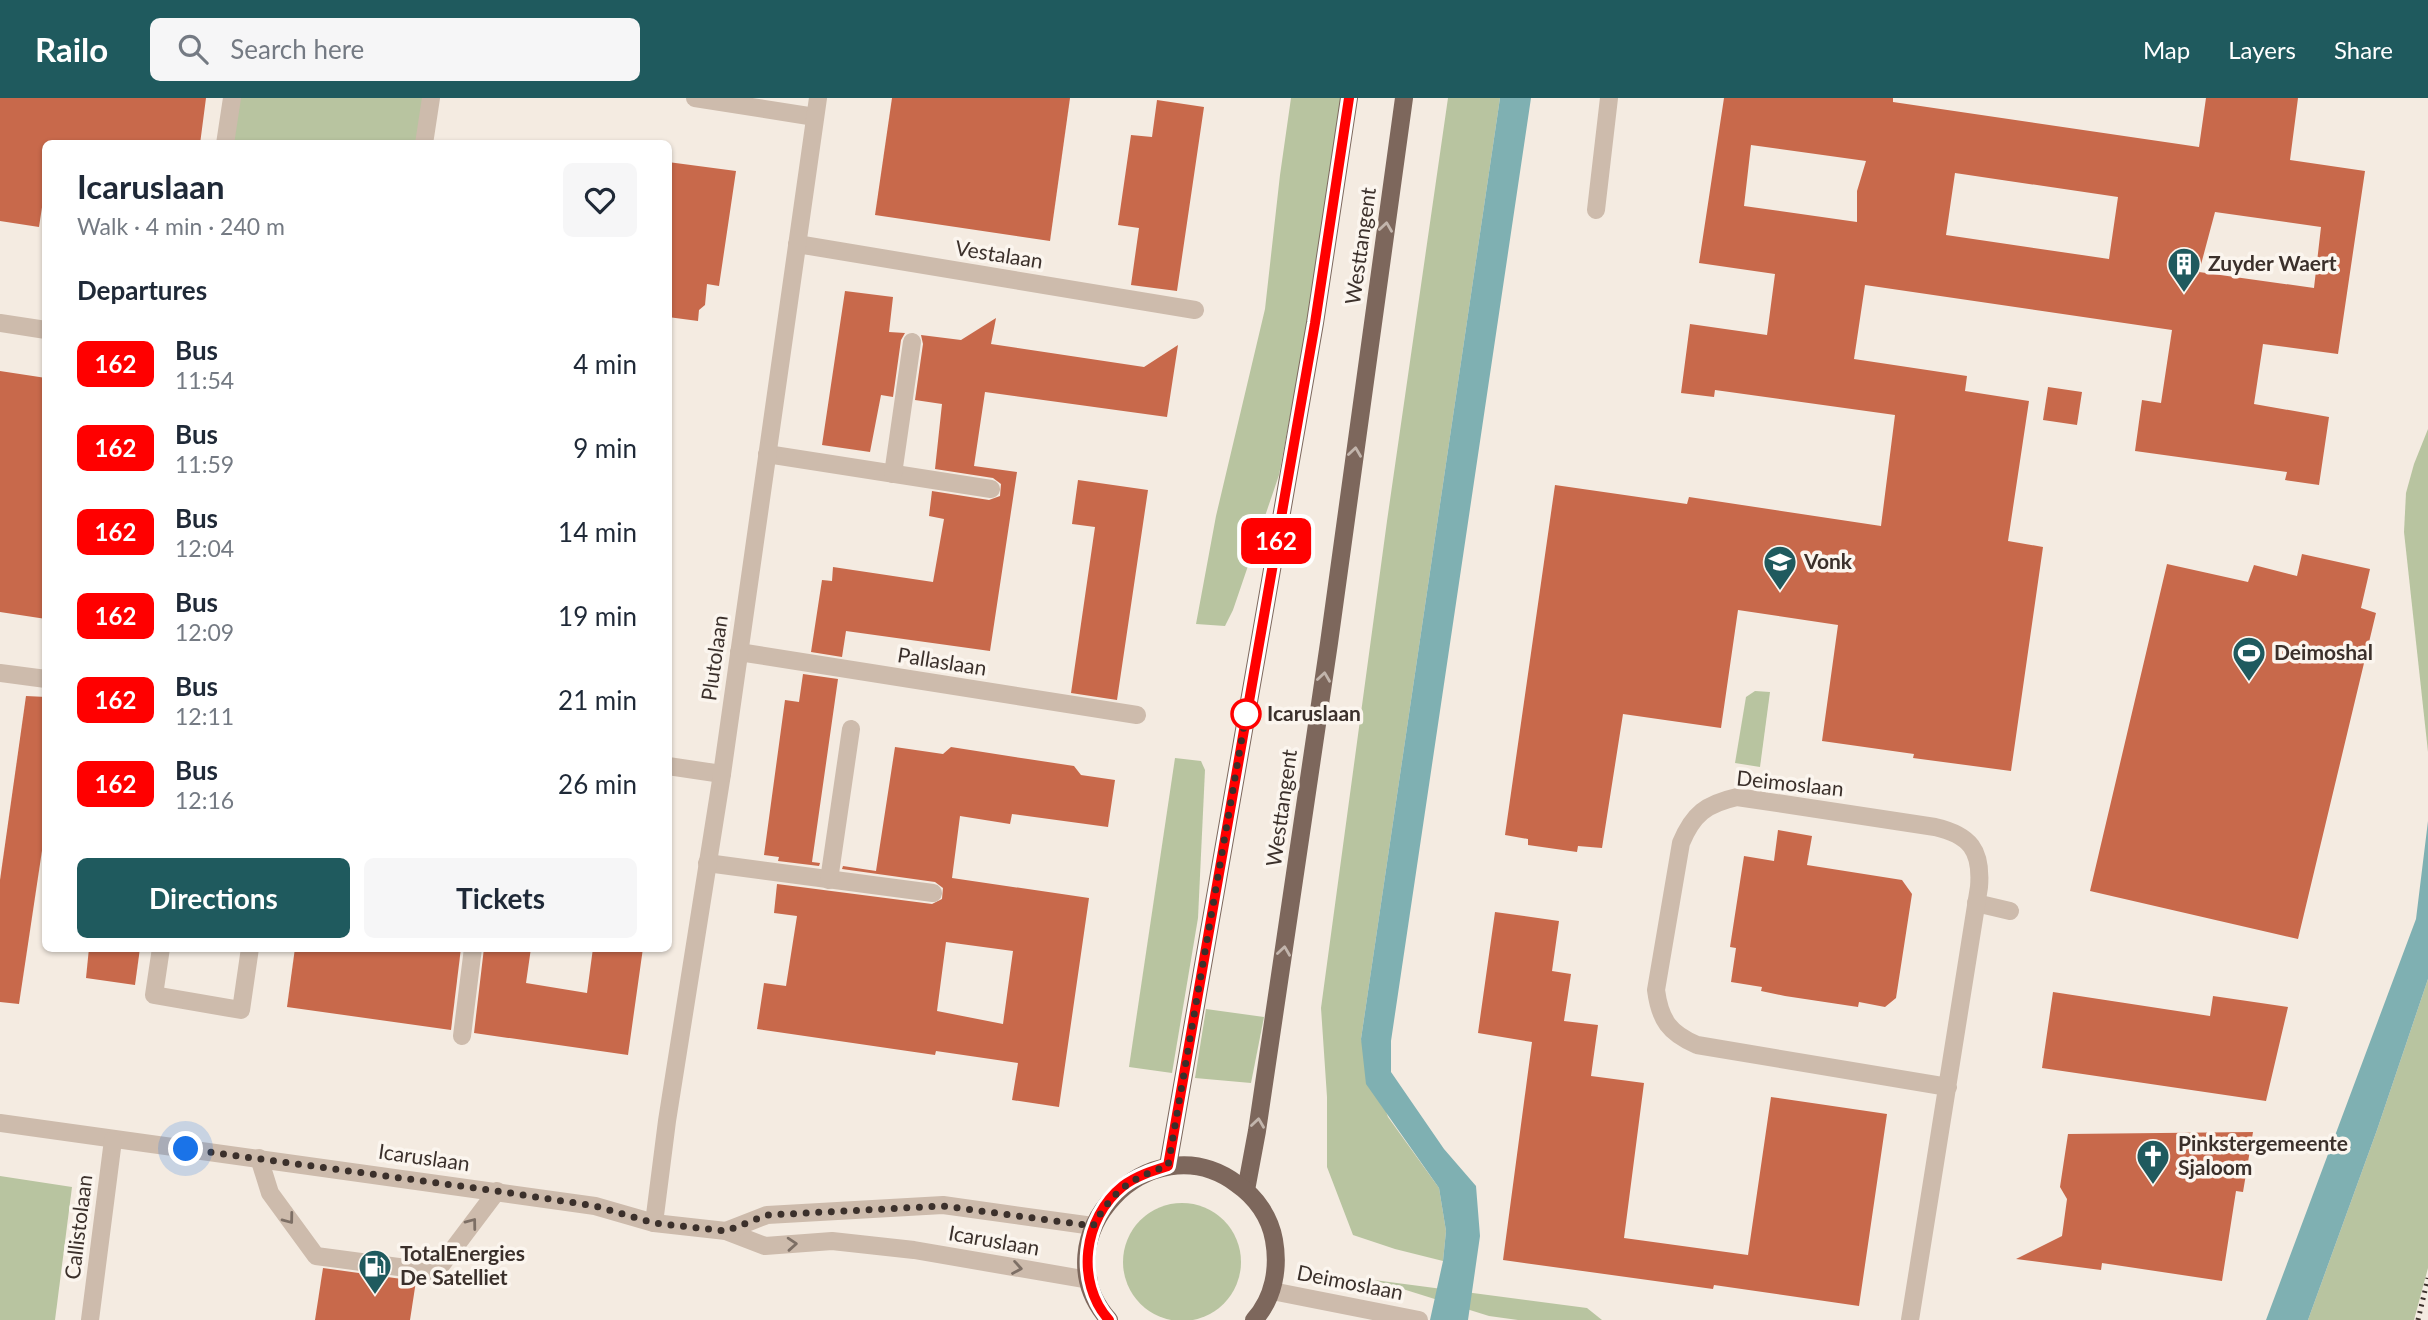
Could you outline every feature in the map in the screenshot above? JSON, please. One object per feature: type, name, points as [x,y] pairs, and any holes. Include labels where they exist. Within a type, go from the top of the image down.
[{"type":"main road","name":"Westtangent","points":[[1168,1166],[1315,323],[1349,98]]},
{"type":"main road","name":"Westtangent","points":[[1246,1190],[1325,670],[1404,98]]},
{"type":"main road","points":[[1109,1320],[1095,1298],[1089,1280],[1088,1253],[1093,1226],[1105,1204],[1122,1186],[1144,1174],[1168,1166],[1189,1166],[1210,1169],[1229,1178],[1246,1190],[1268,1219],[1274,1237],[1276,1273],[1272,1291],[1254,1320]]},
{"type":"street","points":[[226,140],[232,98]]},
{"type":"street","points":[[425,140],[431,98]]},
{"type":"street","points":[[695,98],[815,117]]},
{"type":"street","name":"Plutolaan","points":[[654,1223],[667,1121],[722,774],[818,98]]},
{"type":"street","points":[[1595,210],[1609,98]]},
{"type":"street","name":"Vestalaan","points":[[797,244],[1195,310]]},
{"type":"street","points":[[0,323],[42,329]]},
{"type":"street","points":[[893,474],[912,342]]},
{"type":"street","points":[[767,454],[991,489]]},
{"type":"street","name":"Pallaslaan","points":[[739,652],[1137,715]]},
{"type":"street","points":[[0,673],[42,678]]},
{"type":"street","points":[[829,880],[851,729]]},
{"type":"street","points":[[672,767],[722,774]]},
{"type":"street","name":"Deimoslaan","points":[[1910,1320],[1948,1087],[1981,869],[1977,854],[1968,840],[1954,831],[1737,797],[1719,801],[1702,811],[1689,825],[1681,843],[1656,990],[1659,1009],[1667,1024],[1680,1038],[1697,1045],[1948,1087]]},
{"type":"street","points":[[708,863],[933,893]]},
{"type":"street","points":[[1976,903],[2010,911]]},
{"type":"street","points":[[160,952],[155,995],[241,1010],[249,952]]},
{"type":"street","points":[[462,1036],[472,952]]},
{"type":"street","name":"Icaruslaan","points":[[0,1123],[595,1206],[654,1223],[726,1231],[765,1246],[832,1241],[914,1250],[1089,1280]]},
{"type":"street","name":"Callistolaan","points":[[90,1320],[113,1140]]},
{"type":"street","points":[[259,1158],[270,1193],[316,1256],[330,1258],[436,1272],[497,1191]]},
{"type":"street","name":"Icaruslaan","points":[[726,1231],[767,1215],[943,1206],[1093,1226]]},
{"type":"street","name":"Deimoslaan","points":[[1272,1291],[1419,1320]]},
{"type":"green space","points":[[231,98],[430,98],[423,140],[225,140]]},
{"type":"green space","points":[[1291,98],[1343,98],[1313,294],[1279,475],[1233,610],[1225,626],[1196,624],[1216,516],[1265,309]]},
{"type":"green space","points":[[1448,98],[1500,98],[1361,1039],[1388,1117],[1439,1188],[1446,1231],[1443,1261],[1353,1235],[1327,1167],[1327,1097],[1321,1008]]},
{"type":"green space","points":[[2428,429],[2428,752],[2404,532],[2406,493]]},
{"type":"green space","points":[[1755,691],[1770,692],[1760,767],[1735,763],[1746,697]]},
{"type":"green space","points":[[1175,758],[1201,761],[1205,770],[1198,918],[1172,1073],[1129,1067]]},
{"type":"green space","points":[[2428,979],[2428,1268],[2414,1320],[2308,1320],[2377,1130]]},
{"type":"green space","points":[[1206,1009],[1264,1017],[1251,1083],[1195,1078]]},
{"type":"green space","points":[[0,1176],[72,1187],[55,1320],[0,1320]]},
{"type":"green space","points":[[1182,1203],[1205,1207],[1224,1220],[1237,1239],[1241,1262],[1237,1285],[1224,1304],[1205,1317],[1182,1321],[1159,1317],[1140,1304],[1127,1285],[1123,1262],[1127,1239],[1140,1220],[1159,1207]]},
{"type":"green space","points":[[1374,1280],[1587,1308],[1602,1320],[1518,1320],[1489,1316]]},
{"type":"water","points":[[1500,98],[1531,98],[1391,1041],[1391,1072],[1444,1149],[1476,1186],[1480,1236],[1468,1320],[1430,1320],[1443,1261],[1446,1231],[1439,1188],[1366,1084],[1361,1039]]},
{"type":"water","points":[[2428,821],[2428,979],[2308,1320],[2266,1320],[2416,919]]},
{"type":"building","points":[[0,98],[206,98],[201,140],[42,140],[42,207],[39,227],[0,221]]},
{"type":"building","points":[[892,98],[1070,98],[1050,241],[875,215]]},
{"type":"building","points":[[1724,98],[1893,98],[1893,102],[2199,147],[2206,98],[2298,98],[2290,160],[2365,171],[2338,354],[2263,344],[2254,404],[2329,417],[2319,485],[2285,480],[2287,472],[2135,451],[2142,400],[2161,403],[2172,330],[1865,285],[1854,359],[1967,376],[1965,391],[2029,401],[2008,541],[2043,547],[2011,771],[1913,758],[1914,754],[1822,741],[1838,625],[1738,610],[1721,728],[1623,714],[1602,848],[1578,846],[1577,852],[1528,845],[1528,839],[1505,835],[1555,485],[1687,504],[1689,497],[1881,526],[1895,415],[1715,390],[1714,397],[1681,393],[1690,324],[1767,335],[1775,274],[1699,263]],"holes":[[[1751,145],[1866,161],[1857,191],[1857,222],[1744,206]],[[1955,173],[2118,197],[2109,259],[1946,235]],[[2215,212],[2321,227],[2314,288],[2199,272]]]},
{"type":"building","points":[[1157,100],[1204,107],[1177,291],[1131,285],[1139,228],[1118,225],[1131,135],[1152,137]]},
{"type":"building","points":[[672,163],[736,171],[719,286],[707,284],[705,305],[699,310],[698,321],[672,318]]},
{"type":"building","points":[[845,291],[893,297],[889,332],[905,333],[901,340],[893,397],[881,395],[870,452],[822,445]]},
{"type":"building","points":[[996,318],[991,344],[1144,367],[1178,345],[1167,417],[985,392],[974,466],[1017,472],[990,651],[846,631],[842,657],[811,652],[822,580],[832,581],[833,567],[933,582],[944,519],[929,516],[932,491],[989,500],[1000,496],[1001,484],[993,478],[935,469],[942,404],[915,400],[923,344],[921,335],[961,340]]},
{"type":"building","points":[[0,371],[42,377],[42,618],[0,612]]},
{"type":"building","points":[[2048,387],[2082,392],[2077,425],[2043,420]]},
{"type":"building","points":[[1078,480],[1148,490],[1117,700],[1071,693],[1095,527],[1072,524]]},
{"type":"building","name":"Deimoshal","points":[[2302,554],[2370,569],[2361,608],[2376,613],[2298,939],[2090,891],[2167,564],[2248,582],[2254,565],[2297,576]]},
{"type":"building","points":[[803,674],[838,679],[812,862],[820,863],[819,866],[778,861],[779,857],[764,855],[785,700],[799,702]]},
{"type":"building","points":[[26,696],[42,697],[42,851],[19,1004],[0,1002],[0,880]]},
{"type":"building","points":[[895,747],[943,754],[951,747],[1074,766],[1081,775],[1115,780],[1108,827],[1012,814],[1010,824],[960,816],[952,878],[1089,898],[1059,1107],[1012,1100],[1018,1063],[936,1051],[935,1055],[757,1029],[764,983],[786,986],[797,916],[774,913],[777,884],[932,904],[942,899],[943,888],[935,882],[842,869],[843,866],[876,871]],"holes":[[[946,942],[1013,951],[1003,1024],[937,1011]]]},
{"type":"building","points":[[1778,830],[1812,836],[1807,865],[1902,880],[1912,894],[1896,998],[1885,1007],[1859,1002],[1858,1007],[1785,996],[1761,991],[1762,987],[1731,982],[1736,948],[1730,947],[1744,856],[1774,861]]},
{"type":"building","points":[[1495,912],[1559,921],[1552,971],[1571,974],[1564,1021],[1598,1025],[1591,1076],[1644,1083],[1624,1238],[1748,1255],[1771,1097],[1887,1114],[1859,1306],[1714,1285],[1713,1289],[1503,1260],[1532,1042],[1478,1033]]},
{"type":"building","points":[[89,952],[139,952],[135,985],[86,978]]},
{"type":"building","points":[[294,952],[461,952],[451,1030],[287,1007]]},
{"type":"building","points":[[484,952],[530,952],[526,983],[587,993],[592,952],[642,952],[628,1055],[474,1033]]},
{"type":"building","points":[[2053,992],[2210,1016],[2213,996],[2288,1007],[2266,1101],[2042,1068]]},
{"type":"building","name":"Pinkstergemeente Sjaloom","points":[[2253,1132],[2243,1192],[2236,1191],[2222,1281],[2102,1263],[2101,1270],[2016,1259],[2062,1236],[2067,1199],[2060,1187],[2068,1134]]},
{"type":"building","points":[[323,1268],[416,1281],[410,1320],[315,1320]]},
{"type":"railway","points":[[2418,1320],[2428,1278]]},
{"type":"bus line","name":"162","points":[[1109,1320],[1095,1298],[1089,1280],[1089,1244],[1093,1226],[1105,1204],[1122,1186],[1144,1174],[1168,1166],[1315,323],[1349,98]]},
{"type":"place","name":"Zuyder Waert","points":[[2184,294]]},
{"type":"place","name":"Vonk","points":[[1780,592]]},
{"type":"place","name":"Deimoshal","points":[[2249,683]]},
{"type":"place","name":"Icaruslaan","points":[[1246,714]]},
{"type":"place","name":"Pinkstergemeente Sjaloom","points":[[2153,1186]]},
{"type":"place","name":"TotalEnergies De Satelliet","points":[[375,1296]]},
{"type":"route","points":[[186,1149],[497,1191],[595,1206],[654,1223],[726,1231],[767,1215],[943,1206],[1093,1226],[1105,1204],[1122,1186],[1144,1174],[1168,1166],[1246,714]]}]
